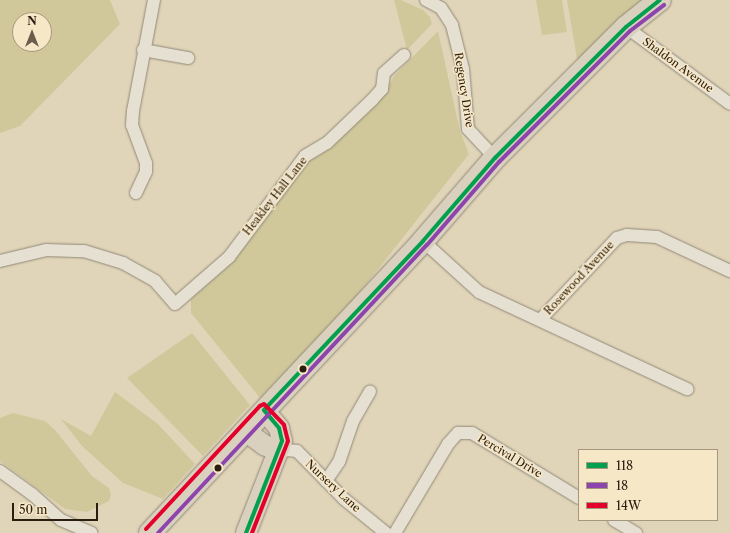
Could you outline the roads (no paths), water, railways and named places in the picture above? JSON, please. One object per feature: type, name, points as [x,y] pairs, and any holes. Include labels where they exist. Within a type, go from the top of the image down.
[{"type":"highway","points":[[150,533],[423,241],[495,158],[626,27],[660,0]]},
{"type":"main road","points":[[246,533],[282,441],[279,428],[264,410]]},
{"type":"main road","points":[[245,431],[277,452]]},
{"type":"street","points":[[136,193],[146,172],[144,154],[132,124],[143,50],[154,0]]},
{"type":"street","name":"Regency Drive","points":[[426,0],[441,8],[452,25],[463,69],[468,129],[495,158]]},
{"type":"street","name":"Shaldon Avenue","points":[[626,27],[730,104]]},
{"type":"street","points":[[143,50],[188,58]]},
{"type":"street","name":"Heakley Hall Lane","points":[[0,261],[46,250],[84,251],[123,263],[155,280],[175,304],[229,257],[305,156],[327,143],[372,100],[382,89],[384,73],[404,55]]},
{"type":"street","name":"Rosewood Avenue","points":[[540,320],[617,238],[627,235],[657,237],[730,271]]},
{"type":"street","name":"Rosewood Avenue","points":[[423,241],[479,292],[687,389]]},
{"type":"street","points":[[326,481],[339,462],[352,421],[370,391]]},
{"type":"street","name":"Percival Drive","points":[[395,533],[448,444],[458,432],[472,433],[578,497]]},
{"type":"street","name":"Nursery Lane","points":[[277,452],[287,450],[296,451],[344,499],[386,533]]},
{"type":"street","points":[[0,471],[32,494],[61,520],[91,533]]},
{"type":"street","points":[[616,521],[636,533]]}]
